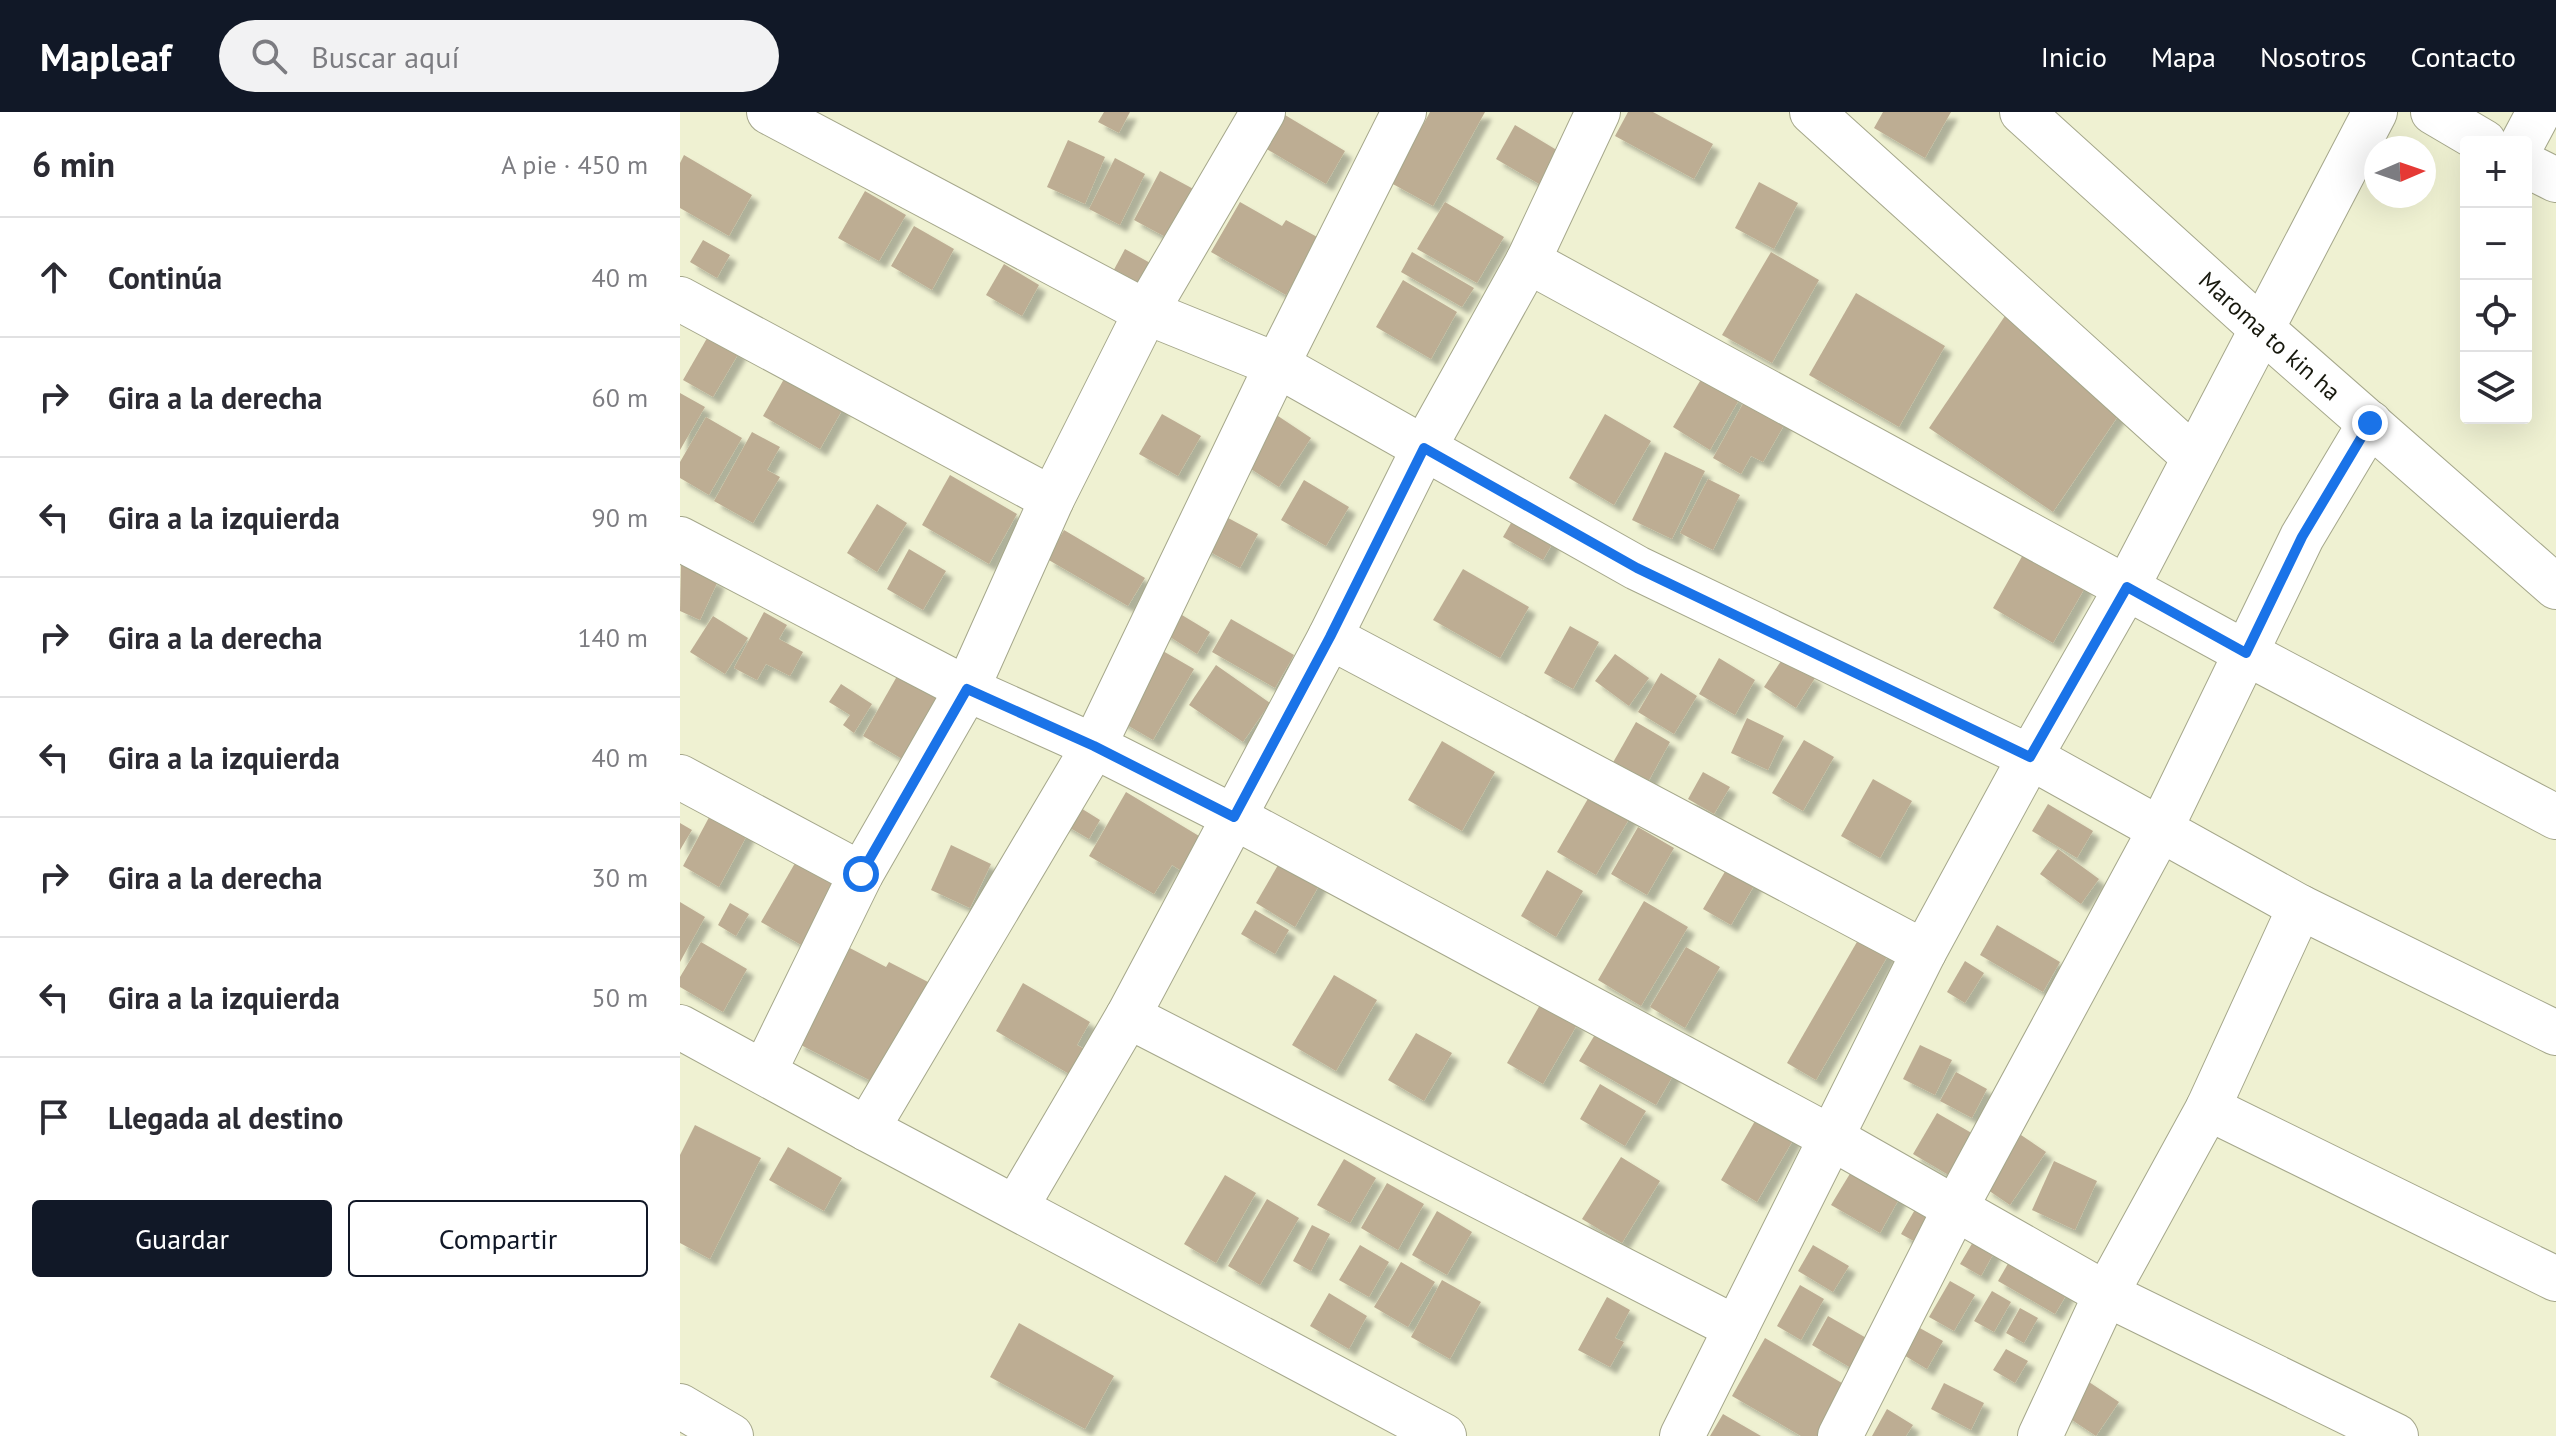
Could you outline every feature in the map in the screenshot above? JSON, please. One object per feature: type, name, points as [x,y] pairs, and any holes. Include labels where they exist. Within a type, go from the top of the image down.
[{"type":"street","points":[[769,112],[1146,312],[1277,365],[1637,568],[2030,757],[2300,907],[2556,1033]]},
{"type":"street","points":[[867,1129],[1094,746],[1277,365],[1404,112]]},
{"type":"street","points":[[1016,1207],[1128,1016],[1330,637],[1424,448],[1528,261],[1598,112]]},
{"type":"street","points":[[1812,112],[2194,457]]},
{"type":"street","name":"Maroma to kin ha","points":[[2022,112],[2263,330],[2556,587]]},
{"type":"street","points":[[1682,1436],[1924,952],[2127,587],[2375,112]]},
{"type":"street","points":[[2433,112],[2474,136]]},
{"type":"street","points":[[2526,136],[2539,112]]},
{"type":"street","points":[[764,1072],[861,874],[967,689],[1052,499],[1146,312],[1257,114]]},
{"type":"street","points":[[2532,168],[2556,180]]},
{"type":"street","points":[[1528,261],[2246,653],[2556,817]]},
{"type":"street","points":[[680,299],[1052,499]]},
{"type":"street","points":[[1840,1436],[1956,1207],[2160,830],[2302,537],[2370,423]]},
{"type":"street","points":[[680,539],[967,689],[1094,746],[1234,817],[1830,1137],[2106,1294],[2396,1436]]},
{"type":"street","points":[[1330,637],[1924,952]]},
{"type":"street","points":[[680,777],[861,874]]},
{"type":"street","points":[[2040,1436],[2106,1294],[2208,1108],[2300,907]]},
{"type":"street","points":[[1128,1016],[1736,1328]]},
{"type":"street","points":[[680,1027],[1444,1436]]},
{"type":"street","points":[[2208,1108],[2556,1279]]},
{"type":"street","points":[[682,1415],[731,1436]]},
{"type":"building","points":[[1104,112],[1130,112],[1119,133],[1098,122]]},
{"type":"building","points":[[1430,112],[1485,112],[1433,206],[1391,183]]},
{"type":"building","points":[[1628,112],[1653,112],[1713,144],[1694,179],[1615,136]]},
{"type":"building","points":[[1883,112],[1951,112],[1925,158],[1874,128]]},
{"type":"building","points":[[1285,115],[1345,151],[1326,184],[1265,148]]},
{"type":"building","points":[[1515,125],[1565,155],[1546,188],[1496,159]]},
{"type":"building","points":[[1068,140],[1105,157],[1085,204],[1047,187]]},
{"type":"building","points":[[684,155],[752,195],[729,236],[680,208],[680,163]]},
{"type":"building","points":[[1115,158],[1145,174],[1120,225],[1089,209]]},
{"type":"building","points":[[1160,171],[1199,192],[1173,241],[1134,220]]},
{"type":"building","points":[[1759,182],[1798,203],[1774,249],[1735,228]]},
{"type":"building","points":[[865,191],[906,215],[879,261],[838,238]]},
{"type":"building","points":[[1240,202],[1282,226],[1286,220],[1319,238],[1286,295],[1211,252]]},
{"type":"building","points":[[1445,202],[1504,237],[1477,283],[1417,249]]},
{"type":"building","points":[[914,226],[954,249],[932,290],[891,266]]},
{"type":"building","points":[[703,240],[730,255],[717,278],[690,262]]},
{"type":"building","points":[[1125,249],[1161,269],[1144,300],[1109,279]]},
{"type":"building","points":[[1412,252],[1474,288],[1462,307],[1401,272]]},
{"type":"building","points":[[1771,252],[1819,280],[1772,363],[1722,335]]},
{"type":"building","points":[[1004,264],[1039,285],[1022,316],[986,295]]},
{"type":"building","points":[[1403,280],[1457,312],[1431,359],[1376,327]]},
{"type":"building","points":[[1856,293],[1945,346],[1899,427],[1809,375]]},
{"type":"building","points":[[2009,310],[2133,394],[2053,512],[1929,428]]},
{"type":"building","points":[[710,333],[740,351],[713,397],[683,380]]},
{"type":"building","points":[[792,365],[849,398],[820,449],[763,416]]},
{"type":"building","points":[[1703,376],[1740,398],[1710,450],[1673,427]]},
{"type":"building","points":[[1750,391],[1791,413],[1763,462],[1751,456],[1741,474],[1713,458]]},
{"type":"building","points":[[680,393],[705,407],[680,450]]},
{"type":"building","points":[[1162,414],[1201,436],[1178,476],[1139,454]]},
{"type":"building","points":[[1275,414],[1311,438],[1279,487],[1243,464]]},
{"type":"building","points":[[1605,414],[1651,441],[1614,505],[1569,478]]},
{"type":"building","points":[[706,417],[742,438],[709,495],[680,478],[680,462]]},
{"type":"building","points":[[752,432],[780,447],[767,470],[780,477],[753,523],[714,501]]},
{"type":"building","points":[[1665,452],[1705,471],[1672,539],[1632,520]]},
{"type":"building","points":[[950,475],[1017,514],[989,564],[922,525]]},
{"type":"building","points":[[1708,479],[1740,495],[1713,550],[1680,533]]},
{"type":"building","points":[[1304,480],[1349,507],[1326,546],[1281,520]]},
{"type":"building","points":[[877,504],[907,523],[877,572],[847,553]]},
{"type":"building","points":[[1217,512],[1258,534],[1240,568],[1199,546]]},
{"type":"building","points":[[1515,516],[1555,539],[1543,560],[1503,537]]},
{"type":"building","points":[[1064,530],[1145,578],[1128,606],[1047,559]]},
{"type":"building","points":[[2029,544],[2090,579],[2053,643],[1993,608]]},
{"type":"building","points":[[909,549],[946,571],[923,610],[887,589]]},
{"type":"building","points":[[681,564],[718,581],[700,620],[680,611]]},
{"type":"building","points":[[1463,569],[1529,607],[1500,658],[1433,620]]},
{"type":"building","points":[[1172,609],[1210,632],[1197,654],[1159,630]]},
{"type":"building","points":[[764,612],[787,625],[779,639],[803,652],[790,676],[766,664],[757,680],[734,668]]},
{"type":"building","points":[[713,616],[748,638],[725,674],[690,652]]},
{"type":"building","points":[[1231,619],[1294,655],[1275,688],[1212,652]]},
{"type":"building","points":[[1570,626],[1599,642],[1573,689],[1544,673]]},
{"type":"building","points":[[1156,647],[1194,669],[1153,740],[1115,718]]},
{"type":"building","points":[[1615,654],[1649,678],[1629,706],[1595,681]]},
{"type":"building","points":[[1719,658],[1755,680],[1735,715],[1699,694]]},
{"type":"building","points":[[1783,658],[1815,678],[1796,708],[1764,687]]},
{"type":"building","points":[[1216,665],[1270,703],[1243,742],[1189,705]]},
{"type":"building","points":[[900,671],[942,695],[904,760],[863,736]]},
{"type":"building","points":[[1661,673],[1697,696],[1674,734],[1638,712]]},
{"type":"building","points":[[841,684],[872,704],[854,733],[843,725],[850,715],[829,702]]},
{"type":"building","points":[[1747,718],[1784,736],[1768,770],[1731,753]]},
{"type":"building","points":[[1636,722],[1670,742],[1642,793],[1607,773]]},
{"type":"building","points":[[1804,740],[1834,757],[1803,811],[1772,793]]},
{"type":"building","points":[[1442,741],[1495,772],[1462,831],[1408,800]]},
{"type":"building","points":[[1703,772],[1730,787],[1714,814],[1688,799]]},
{"type":"building","points":[[1873,779],[1912,801],[1880,858],[1841,836]]},
{"type":"building","points":[[1593,790],[1632,814],[1596,875],[1557,852]]},
{"type":"building","points":[[1126,792],[1199,836],[1180,870],[1172,865],[1154,894],[1089,856]]},
{"type":"building","points":[[1071,802],[1100,820],[1089,839],[1060,822]]},
{"type":"building","points":[[2048,804],[2093,831],[2077,858],[2032,831]]},
{"type":"building","points":[[714,808],[751,828],[719,887],[683,866]]},
{"type":"building","points":[[680,823],[692,830],[680,850]]},
{"type":"building","points":[[1638,827],[1674,848],[1647,895],[1611,874]]},
{"type":"building","points":[[951,845],[991,864],[970,908],[931,890]]},
{"type":"building","points":[[2058,849],[2099,879],[2081,904],[2040,874]]},
{"type":"building","points":[[802,851],[844,875],[803,946],[761,922]]},
{"type":"building","points":[[1285,853],[1324,877],[1295,927],[1256,903]]},
{"type":"building","points":[[1730,863],[1758,879],[1731,925],[1703,909]]},
{"type":"building","points":[[1547,870],[1583,891],[1556,937],[1521,916]]},
{"type":"building","points":[[1644,901],[1688,927],[1641,1006],[1598,980]]},
{"type":"building","points":[[680,902],[705,917],[680,962]]},
{"type":"building","points":[[730,903],[749,914],[736,936],[718,925]]},
{"type":"building","points":[[1255,910],[1289,930],[1275,954],[1241,934]]},
{"type":"building","points":[[1997,925],[2060,962],[2043,992],[1980,955]]},
{"type":"building","points":[[1865,928],[1894,945],[1816,1080],[1787,1063]]},
{"type":"building","points":[[701,942],[747,969],[723,1012],[680,987],[680,977]]},
{"type":"building","points":[[846,946],[886,967],[889,962],[930,983],[879,1085],[797,1043]]},
{"type":"building","points":[[1686,947],[1720,967],[1685,1028],[1650,1007]]},
{"type":"building","points":[[1965,961],[1984,973],[1965,1003],[1947,992]]},
{"type":"building","points":[[1334,975],[1377,1000],[1336,1071],[1292,1045]]},
{"type":"building","points":[[1023,983],[1090,1022],[1077,1045],[1090,1052],[1076,1078],[996,1031]]},
{"type":"building","points":[[1541,1003],[1578,1023],[1543,1084],[1507,1063]]},
{"type":"building","points":[[1602,1023],[1678,1067],[1656,1105],[1579,1061]]},
{"type":"building","points":[[1416,1033],[1452,1053],[1424,1101],[1388,1080]]},
{"type":"building","points":[[1920,1045],[1952,1060],[1935,1095],[1903,1079]]},
{"type":"building","points":[[1956,1072],[1987,1089],[1972,1118],[1940,1101]]},
{"type":"building","points":[[1600,1084],[1646,1111],[1625,1146],[1580,1119]]},
{"type":"building","points":[[1937,1113],[1975,1135],[1952,1177],[1913,1154]]},
{"type":"building","points":[[1759,1114],[1796,1135],[1757,1202],[1721,1180]]},
{"type":"building","points":[[695,1125],[761,1158],[710,1259],[680,1243],[680,1155]]},
{"type":"building","points":[[2021,1135],[2046,1152],[2010,1205],[1985,1188]]},
{"type":"building","points":[[788,1147],[842,1178],[824,1211],[769,1180]]},
{"type":"building","points":[[1621,1157],[1660,1181],[1622,1243],[1582,1219]]},
{"type":"building","points":[[1344,1159],[1376,1178],[1350,1223],[1317,1205]]},
{"type":"building","points":[[2054,1161],[2097,1181],[2075,1230],[2032,1210]]},
{"type":"building","points":[[1857,1162],[1904,1190],[1880,1233],[1831,1205]]},
{"type":"building","points":[[1225,1175],[1256,1193],[1216,1263],[1184,1244]]},
{"type":"building","points":[[1387,1183],[1424,1204],[1398,1250],[1361,1228]]},
{"type":"building","points":[[1267,1199],[1299,1218],[1260,1285],[1228,1266]]},
{"type":"building","points":[[1917,1206],[1934,1217],[1919,1244],[1901,1234]]},
{"type":"building","points":[[1437,1211],[1472,1232],[1447,1275],[1412,1255]]},
{"type":"building","points":[[1312,1225],[1330,1234],[1311,1271],[1293,1261]]},
{"type":"building","points":[[1980,1230],[2000,1242],[1981,1276],[1960,1264]]},
{"type":"building","points":[[1360,1245],[1389,1262],[1369,1297],[1339,1280]]},
{"type":"building","points":[[1813,1245],[1849,1266],[1833,1292],[1798,1271]]},
{"type":"building","points":[[2017,1248],[2074,1282],[2055,1314],[1998,1281]]},
{"type":"building","points":[[1401,1262],[1435,1282],[1408,1327],[1374,1307]]},
{"type":"building","points":[[1442,1280],[1481,1302],[1450,1359],[1411,1337]]},
{"type":"building","points":[[1950,1281],[1975,1295],[1954,1331],[1929,1317]]},
{"type":"building","points":[[1800,1285],[1824,1299],[1801,1340],[1777,1326]]},
{"type":"building","points":[[1992,1291],[2011,1302],[1994,1332],[1974,1321]]},
{"type":"building","points":[[1329,1293],[1367,1316],[1349,1349],[1310,1326]]},
{"type":"building","points":[[1607,1297],[1630,1310],[1615,1338],[1624,1342],[1610,1367],[1578,1350]]},
{"type":"building","points":[[2020,1308],[2038,1318],[2024,1343],[2006,1333]]},
{"type":"building","points":[[1828,1316],[1868,1339],[1851,1368],[1812,1345]]},
{"type":"building","points":[[1019,1323],[1114,1376],[1085,1429],[990,1377]]},
{"type":"building","points":[[1918,1327],[1943,1341],[1927,1369],[1902,1354]]},
{"type":"building","points":[[1765,1338],[1847,1386],[1818,1436],[1801,1436],[1732,1396]]},
{"type":"building","points":[[2006,1349],[2028,1361],[2015,1383],[1993,1370]]},
{"type":"building","points":[[2080,1376],[2119,1402],[2096,1436],[2057,1410]]},
{"type":"building","points":[[1944,1383],[1984,1403],[1971,1430],[1931,1409]]},
{"type":"building","points":[[1887,1409],[1913,1425],[1906,1436],[1872,1436]]},
{"type":"building","points":[[1723,1414],[1761,1436],[1710,1436]]},
{"type":"route","points":[[861,874],[967,689],[1094,746],[1234,817],[1330,637],[1424,448],[1637,568],[2030,757],[2127,587],[2246,653],[2302,537],[2370,423]]}]
